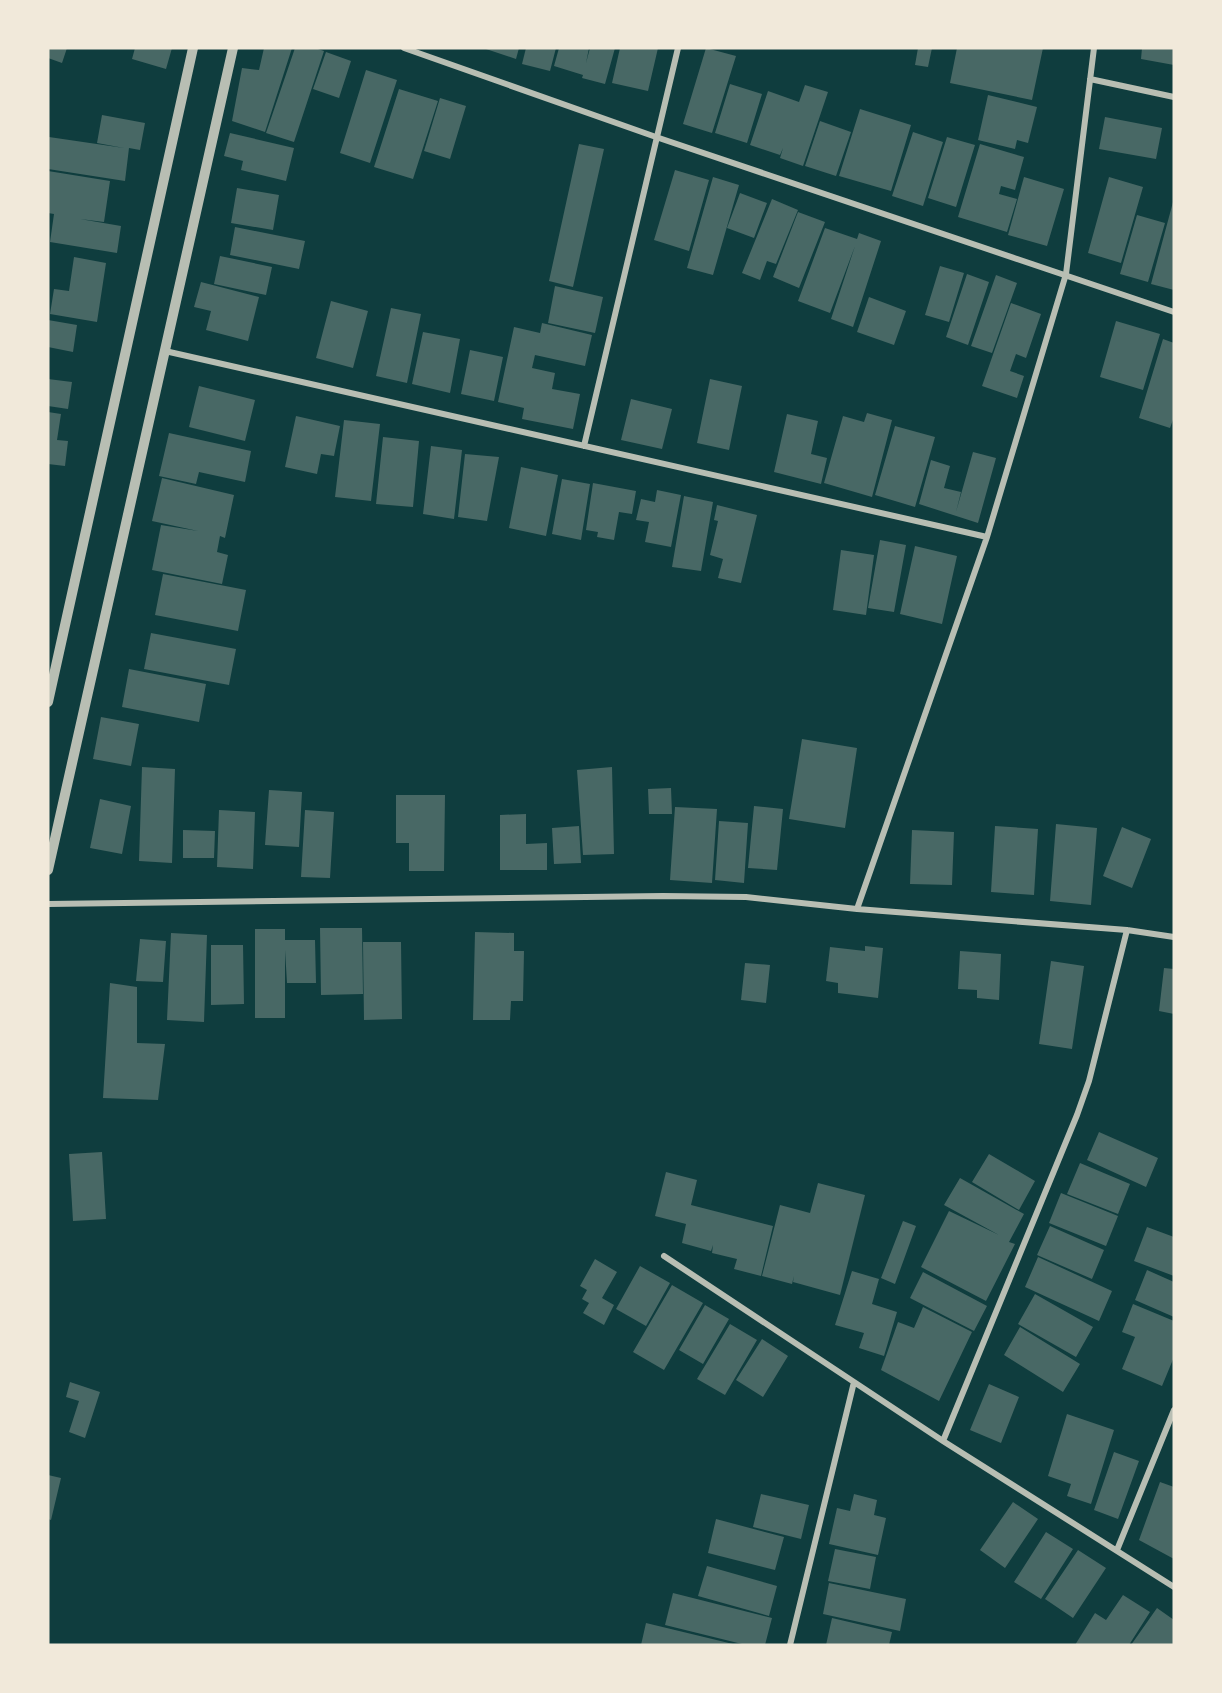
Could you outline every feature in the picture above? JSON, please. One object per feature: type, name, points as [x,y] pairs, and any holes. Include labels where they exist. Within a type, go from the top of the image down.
[{"type":"street","points":[[48,702],[194,48]]},
{"type":"street","points":[[48,870],[234,48]]},
{"type":"street","points":[[404,48],[656,137],[1174,312]]},
{"type":"street","points":[[584,446],[678,48]]},
{"type":"street","points":[[857,909],[987,537],[1066,274],[1094,48]]},
{"type":"street","points":[[1090,79],[1174,97]]},
{"type":"street","points":[[165,351],[987,537]]},
{"type":"street","points":[[48,904],[663,896],[746,897],[857,909],[1127,930],[1174,938]]},
{"type":"street","points":[[943,1441],[1077,1115],[1089,1081],[1127,930]]},
{"type":"street","points":[[664,1256],[943,1441],[1174,1587]]},
{"type":"street","points":[[790,1645],[854,1382]]},
{"type":"street","points":[[1117,1550],[1174,1410]]},
{"type":"building","points":[[48,48],[67,48],[62,63],[48,58]]},
{"type":"building","points":[[135,48],[172,48],[166,69],[132,59]]},
{"type":"building","points":[[264,48],[292,48],[265,132],[232,121],[242,68],[259,70]]},
{"type":"building","points":[[295,48],[315,48],[324,51],[294,142],[266,133]]},
{"type":"building","points":[[483,48],[519,48],[516,59]]},
{"type":"building","points":[[526,48],[556,48],[550,71],[522,64]]},
{"type":"building","points":[[559,48],[589,48],[586,63],[590,48],[615,48],[605,84],[582,78],[583,75],[554,66]]},
{"type":"building","points":[[620,48],[658,48],[648,91],[612,83]]},
{"type":"building","points":[[706,48],[736,56],[712,133],[683,124]]},
{"type":"building","points":[[918,48],[932,48],[928,67],[915,65]]},
{"type":"building","points":[[957,48],[1043,48],[1032,100],[950,83]]},
{"type":"building","points":[[1142,48],[1174,48],[1174,65],[1141,59]]},
{"type":"building","points":[[326,52],[351,61],[339,98],[313,89]]},
{"type":"building","points":[[366,70],[397,80],[370,163],[340,153]]},
{"type":"building","points":[[730,84],[762,94],[747,143],[715,133]]},
{"type":"building","points":[[805,85],[828,92],[803,166],[780,158],[783,148],[780,155],[750,145],[768,91],[799,102]]},
{"type":"building","points":[[399,89],[438,101],[413,179],[374,167]]},
{"type":"building","points":[[988,95],[1037,107],[1028,143],[1017,140],[1015,149],[978,140]]},
{"type":"building","points":[[440,98],[466,106],[450,159],[424,151]]},
{"type":"building","points":[[860,109],[911,125],[891,191],[839,176]]},
{"type":"building","points":[[102,115],[145,123],[140,150],[129,148],[125,181],[48,169],[49,137],[124,148],[97,143]]},
{"type":"building","points":[[1105,117],[1162,128],[1156,159],[1099,149]]},
{"type":"building","points":[[820,121],[851,132],[836,176],[805,166]]},
{"type":"building","points":[[913,132],[943,142],[923,206],[892,196]]},
{"type":"building","points":[[230,133],[294,148],[286,181],[241,170],[243,161],[224,156]]},
{"type":"building","points":[[947,137],[975,145],[956,207],[928,198]]},
{"type":"building","points":[[579,144],[604,149],[573,287],[549,281]]},
{"type":"building","points":[[980,144],[1024,157],[1015,190],[1001,186],[999,194],[1017,199],[1007,232],[958,217]]},
{"type":"building","points":[[675,170],[709,180],[689,251],[654,240]]},
{"type":"building","points":[[48,171],[110,181],[104,222],[80,219],[121,226],[117,253],[50,242],[54,214],[48,213]]},
{"type":"building","points":[[713,177],[739,185],[713,275],[687,268]]},
{"type":"building","points":[[1024,177],[1064,189],[1047,246],[1008,235]]},
{"type":"building","points":[[1109,177],[1143,187],[1121,263],[1088,253]]},
{"type":"building","points":[[237,188],[279,195],[273,230],[231,223]]},
{"type":"building","points":[[740,193],[767,203],[754,238],[727,228]]},
{"type":"building","points":[[772,199],[798,210],[776,264],[767,261],[760,280],[742,273]]},
{"type":"building","points":[[1174,202],[1174,290],[1151,284]]},
{"type":"building","points":[[798,212],[825,222],[799,288],[773,277]]},
{"type":"building","points":[[1137,215],[1165,223],[1148,282],[1120,274]]},
{"type":"building","points":[[235,227],[305,241],[299,269],[230,255]]},
{"type":"building","points":[[825,228],[857,239],[859,233],[881,241],[853,327],[831,319],[855,246],[830,313],[798,301]]},
{"type":"building","points":[[220,256],[272,267],[266,295],[214,284]]},
{"type":"building","points":[[74,257],[106,263],[97,322],[50,314],[54,289],[69,291]]},
{"type":"building","points":[[940,266],[964,273],[949,322],[925,315]]},
{"type":"building","points":[[967,274],[989,282],[968,345],[946,337]]},
{"type":"building","points":[[996,275],[1017,283],[992,353],[971,346]]},
{"type":"building","points":[[201,282],[259,297],[248,341],[206,330],[211,311],[194,307]]},
{"type":"building","points":[[555,286],[603,297],[595,333],[548,323]]},
{"type":"building","points":[[869,297],[906,311],[894,345],[857,332]]},
{"type":"building","points":[[331,301],[368,311],[353,368],[316,358]]},
{"type":"building","points":[[1011,303],[1041,314],[1026,358],[1016,354],[1010,371],[1024,376],[1017,398],[982,386]]},
{"type":"building","points":[[391,308],[421,314],[407,383],[376,376]]},
{"type":"building","points":[[48,320],[77,325],[73,352],[48,347]]},
{"type":"building","points":[[1116,321],[1160,334],[1143,390],[1100,377]]},
{"type":"building","points":[[542,323],[592,335],[585,366],[535,355],[532,368],[555,373],[552,389],[580,394],[573,429],[522,419],[524,408],[498,402],[514,327],[540,333]]},
{"type":"building","points":[[423,332],[460,339],[450,393],[412,384]]},
{"type":"building","points":[[1163,339],[1174,343],[1174,417],[1170,428],[1139,418]]},
{"type":"building","points":[[470,350],[503,357],[494,401],[461,394]]},
{"type":"building","points":[[48,379],[72,382],[68,409],[48,406]]},
{"type":"building","points":[[710,379],[742,386],[729,450],[697,443]]},
{"type":"building","points":[[199,386],[255,400],[245,441],[189,427]]},
{"type":"building","points":[[631,399],[672,409],[662,449],[621,440]]},
{"type":"building","points":[[48,412],[61,414],[57,440],[68,441],[65,466],[48,464]]},
{"type":"building","points":[[867,413],[892,420],[872,497],[824,483],[843,416],[864,422]]},
{"type":"building","points":[[787,414],[818,421],[811,454],[827,458],[821,484],[774,472]]},
{"type":"building","points":[[296,416],[340,426],[334,456],[321,454],[317,474],[285,467]]},
{"type":"building","points":[[344,420],[380,424],[371,501],[335,497]]},
{"type":"building","points":[[895,426],[935,437],[915,507],[875,495]]},
{"type":"building","points":[[169,433],[251,451],[245,482],[199,472],[196,484],[159,476]]},
{"type":"building","points":[[383,437],[419,441],[413,507],[376,504]]},
{"type":"building","points":[[431,446],[462,450],[454,519],[423,514]]},
{"type":"building","points":[[973,452],[996,458],[978,523],[919,504],[931,460],[950,466],[944,488],[961,492],[956,512]]},
{"type":"building","points":[[465,454],[499,457],[487,521],[458,517]]},
{"type":"building","points":[[521,467],[558,475],[546,536],[509,528]]},
{"type":"building","points":[[162,478],[234,495],[225,538],[220,536],[217,552],[228,555],[222,584],[152,570],[161,525],[198,531],[152,521]]},
{"type":"building","points":[[562,479],[590,484],[581,540],[552,534]]},
{"type":"building","points":[[593,483],[636,491],[632,514],[619,512],[614,540],[597,537],[598,532],[586,530]]},
{"type":"building","points":[[657,490],[681,495],[671,547],[645,542],[649,522],[636,520],[641,499],[655,502]]},
{"type":"building","points":[[684,496],[713,502],[701,571],[672,567]]},
{"type":"building","points":[[717,505],[757,515],[741,583],[718,578],[723,559],[710,555],[718,521],[714,520]]},
{"type":"building","points":[[880,540],[906,545],[894,612],[868,608]]},
{"type":"building","points":[[915,546],[957,556],[942,624],[900,614]]},
{"type":"building","points":[[841,550],[874,555],[866,615],[833,610]]},
{"type":"building","points":[[163,574],[246,590],[238,631],[155,615]]},
{"type":"building","points":[[151,633],[236,649],[229,685],[144,669]]},
{"type":"building","points":[[129,669],[206,684],[199,722],[122,707]]},
{"type":"building","points":[[101,717],[139,724],[131,766],[93,759]]},
{"type":"building","points":[[802,739],[857,748],[845,828],[789,819]]},
{"type":"building","points":[[142,767],[175,769],[172,863],[139,861]]},
{"type":"building","points":[[612,767],[614,854],[583,855],[577,770]]},
{"type":"building","points":[[671,788],[672,814],[649,814],[648,789]]},
{"type":"building","points":[[269,790],[302,792],[299,847],[265,845]]},
{"type":"building","points":[[396,795],[445,795],[444,871],[409,871],[409,843],[396,843]]},
{"type":"building","points":[[100,799],[131,806],[122,854],[90,848]]},
{"type":"building","points":[[754,806],[783,809],[777,870],[748,868]]},
{"type":"building","points":[[675,807],[717,809],[712,883],[670,880]]},
{"type":"building","points":[[219,810],[255,812],[253,869],[217,867]]},
{"type":"building","points":[[305,810],[334,812],[330,878],[301,877]]},
{"type":"building","points":[[526,814],[526,844],[547,843],[547,870],[500,870],[500,815]]},
{"type":"building","points":[[719,821],[748,823],[744,883],[715,880]]},
{"type":"building","points":[[1056,824],[1097,828],[1091,905],[1050,901]]},
{"type":"building","points":[[579,826],[581,863],[554,864],[552,828]]},
{"type":"building","points":[[995,826],[1038,829],[1034,895],[991,892]]},
{"type":"building","points":[[1122,827],[1151,839],[1132,888],[1103,876]]},
{"type":"building","points":[[183,830],[215,831],[214,858],[183,858]]},
{"type":"building","points":[[912,830],[954,832],[952,885],[910,884]]},
{"type":"building","points":[[320,928],[362,928],[363,994],[321,995]]},
{"type":"building","points":[[255,929],[285,929],[285,940],[315,940],[316,983],[287,983],[285,950],[285,1018],[255,1018]]},
{"type":"building","points":[[475,932],[514,933],[514,951],[524,951],[523,1001],[511,1001],[510,1020],[473,1020]]},
{"type":"building","points":[[171,933],[207,935],[204,1022],[167,1020]]},
{"type":"building","points":[[140,939],[166,941],[163,982],[136,981]]},
{"type":"building","points":[[363,942],[401,942],[402,1019],[364,1020]]},
{"type":"building","points":[[211,945],[243,945],[244,1004],[211,1005]]},
{"type":"building","points":[[865,946],[883,948],[878,998],[838,993],[838,983],[826,981],[830,947],[865,951]]},
{"type":"building","points":[[960,951],[1001,954],[999,1000],[977,998],[977,990],[958,989]]},
{"type":"building","points":[[1051,961],[1084,966],[1072,1049],[1039,1044]]},
{"type":"building","points":[[745,963],[770,965],[766,1003],[741,1000]]},
{"type":"building","points":[[1164,968],[1174,969],[1174,1014],[1159,1011]]},
{"type":"building","points":[[110,983],[137,987],[137,1043],[165,1044],[158,1100],[103,1098]]},
{"type":"building","points":[[1099,1132],[1158,1158],[1146,1187],[1087,1160]]},
{"type":"building","points":[[102,1152],[106,1219],[73,1221],[69,1154]]},
{"type":"building","points":[[989,1154],[1035,1181],[1019,1210],[972,1182]]},
{"type":"building","points":[[1080,1163],[1130,1184],[1118,1214],[1067,1194]]},
{"type":"building","points":[[666,1172],[697,1180],[691,1205],[773,1226],[761,1276],[734,1269],[737,1259],[712,1253],[713,1245],[711,1251],[682,1243],[686,1224],[655,1216]]},
{"type":"building","points":[[960,1178],[1024,1214],[1009,1242],[1015,1244],[986,1301],[921,1267],[949,1211],[999,1235],[944,1205]]},
{"type":"building","points":[[818,1183],[865,1195],[840,1295],[793,1282],[794,1276],[792,1284],[762,1276],[780,1205],[810,1213]]},
{"type":"building","points":[[1061,1193],[1118,1216],[1106,1246],[1049,1223]]},
{"type":"building","points":[[903,1221],[916,1226],[895,1284],[881,1278]]},
{"type":"building","points":[[1050,1226],[1104,1250],[1092,1279],[1037,1255]]},
{"type":"building","points":[[1147,1227],[1174,1237],[1174,1276],[1134,1261]]},
{"type":"building","points":[[1038,1257],[1112,1291],[1099,1321],[1025,1287]]},
{"type":"building","points":[[595,1259],[617,1272],[602,1298],[614,1305],[604,1325],[583,1313],[589,1303],[582,1299],[587,1290],[580,1286]]},
{"type":"building","points":[[640,1266],[670,1283],[646,1326],[616,1309]]},
{"type":"building","points":[[1147,1270],[1174,1282],[1174,1317],[1135,1300]]},
{"type":"building","points":[[852,1271],[879,1279],[872,1304],[897,1312],[884,1356],[859,1348],[864,1333],[835,1325]]},
{"type":"building","points":[[923,1272],[987,1306],[974,1331],[910,1298]]},
{"type":"building","points":[[672,1285],[703,1303],[664,1370],[633,1352]]},
{"type":"building","points":[[1035,1294],[1093,1327],[1076,1357],[1018,1324]]},
{"type":"building","points":[[1133,1304],[1174,1321],[1174,1357],[1162,1386],[1122,1369],[1135,1337],[1122,1332]]},
{"type":"building","points":[[705,1305],[729,1319],[703,1364],[679,1350]]},
{"type":"building","points":[[923,1307],[972,1332],[939,1401],[881,1370],[898,1322],[914,1328]]},
{"type":"building","points":[[730,1324],[757,1340],[725,1395],[697,1379]]},
{"type":"building","points":[[1020,1327],[1080,1364],[1063,1392],[1004,1355]]},
{"type":"building","points":[[762,1339],[788,1356],[763,1397],[736,1380]]},
{"type":"building","points":[[70,1382],[100,1392],[85,1438],[69,1432],[79,1401],[66,1397]]},
{"type":"building","points":[[989,1384],[1019,1397],[1001,1443],[970,1430]]},
{"type":"building","points":[[1067,1414],[1114,1430],[1091,1504],[1067,1496],[1071,1484],[1048,1476]]},
{"type":"building","points":[[1114,1452],[1139,1461],[1118,1519],[1094,1510]]},
{"type":"building","points":[[48,1475],[61,1478],[51,1520],[48,1519]]},
{"type":"building","points":[[1160,1482],[1174,1487],[1174,1559],[1139,1540]]},
{"type":"building","points":[[761,1494],[809,1505],[801,1539],[753,1527]]},
{"type":"building","points":[[854,1494],[877,1500],[874,1515],[886,1518],[878,1555],[829,1544],[837,1508],[850,1511]]},
{"type":"building","points":[[1013,1502],[1038,1519],[1005,1568],[980,1550]]},
{"type":"building","points":[[716,1519],[784,1537],[775,1570],[708,1553]]},
{"type":"building","points":[[1046,1532],[1073,1549],[1041,1599],[1014,1582]]},
{"type":"building","points":[[835,1549],[876,1557],[870,1589],[828,1581]]},
{"type":"building","points":[[1078,1550],[1106,1568],[1073,1618],[1045,1599]]},
{"type":"building","points":[[707,1566],[777,1586],[769,1616],[698,1596]]},
{"type":"building","points":[[829,1583],[906,1599],[900,1631],[823,1614]]},
{"type":"building","points":[[673,1593],[772,1618],[765,1645],[746,1645],[665,1625]]},
{"type":"building","points":[[1123,1595],[1150,1612],[1129,1645],[1075,1645],[1095,1613],[1106,1620]]},
{"type":"building","points":[[1157,1608],[1174,1620],[1174,1644],[1131,1645]]},
{"type":"building","points":[[832,1618],[892,1632],[889,1645],[826,1645]]},
{"type":"building","points":[[646,1623],[733,1644],[733,1645],[641,1645]]}]
